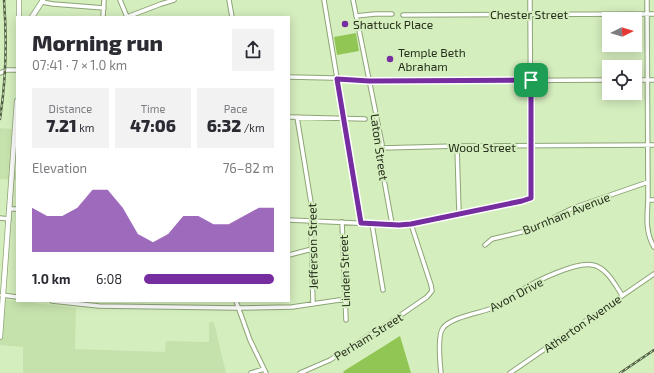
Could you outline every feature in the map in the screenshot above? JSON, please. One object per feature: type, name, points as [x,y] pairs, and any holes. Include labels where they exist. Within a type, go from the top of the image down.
[{"type":"street","points":[[18,0],[19,16]]},
{"type":"street","points":[[104,0],[104,16]]},
{"type":"street","points":[[120,0],[127,16]]},
{"type":"street","points":[[130,16],[174,0]]},
{"type":"street","points":[[229,0],[232,16]]},
{"type":"street","points":[[324,0],[361,223]]},
{"type":"street","name":"Laton Street","points":[[353,0],[382,148],[381,163],[392,224]]},
{"type":"street","points":[[290,220],[372,224],[411,224],[531,198],[530,0]]},
{"type":"street","points":[[646,0],[648,182],[647,229],[654,247]]},
{"type":"street","points":[[33,16],[42,1],[47,3],[104,8]]},
{"type":"street","points":[[356,16],[392,14]]},
{"type":"street","name":"Chester Street","points":[[403,14],[654,14]]},
{"type":"street","points":[[0,73],[7,70],[16,70]]},
{"type":"street","points":[[290,77],[369,81],[602,80]]},
{"type":"street","points":[[642,80],[654,80]]},
{"type":"street","points":[[290,117],[365,119]]},
{"type":"street","name":"Jefferson Street","points":[[297,117],[313,215],[311,224],[313,304]]},
{"type":"street","points":[[0,337],[2,295],[16,128]]},
{"type":"street","name":"Wood Street","points":[[382,148],[654,145]]},
{"type":"street","points":[[458,146],[459,214]]},
{"type":"street","name":"Burnham Avenue","points":[[484,245],[492,239],[530,230],[573,208],[648,182]]},
{"type":"street","points":[[648,200],[654,200]]},
{"type":"street","points":[[9,209],[16,209]]},
{"type":"street","points":[[0,218],[8,220]]},
{"type":"street","name":"Linden Street","points":[[342,222],[346,320]]},
{"type":"street","points":[[372,224],[383,290]]},
{"type":"street","name":"Perham Street","points":[[300,373],[330,360],[395,319],[427,297],[432,291],[411,224]]},
{"type":"street","points":[[290,255],[312,248]]},
{"type":"street","name":"Avon Drive","points":[[441,373],[440,337],[441,330],[445,326],[452,321],[503,303],[524,289],[546,278],[575,267],[594,265],[606,273],[622,295]]},
{"type":"street","name":"Atherton Avenue","points":[[510,373],[654,274]]},
{"type":"street","points":[[2,295],[16,297]]},
{"type":"street","points":[[72,302],[238,308],[284,307],[346,299]]},
{"type":"street","points":[[236,302],[250,340],[266,373]]},
{"type":"street","points":[[251,373],[264,369]]},
{"type":"shaded area","points":[[0,128],[13,129],[10,170],[16,171],[16,180],[0,179]]},
{"type":"shaded area","points":[[0,299],[76,308],[75,349],[165,352],[166,341],[209,342],[209,322],[214,322],[226,373],[23,373],[23,347],[0,345]]},
{"type":"green space","points":[[356,33],[359,51],[337,55],[334,37]]},
{"type":"green space","points":[[400,336],[411,373],[343,373],[344,371]]},
{"type":"railway","points":[[0,119],[4,89],[5,60],[4,0]]},
{"type":"railway","points":[[620,373],[654,350]]},
{"type":"place","name":"Shattuck Place","points":[[345,24]]},
{"type":"place","name":"Temple Beth Abraham","points":[[390,59]]},
{"type":"route","points":[[337,79],[369,81],[531,80],[531,198],[411,224],[399,225],[361,223],[337,79]]}]
